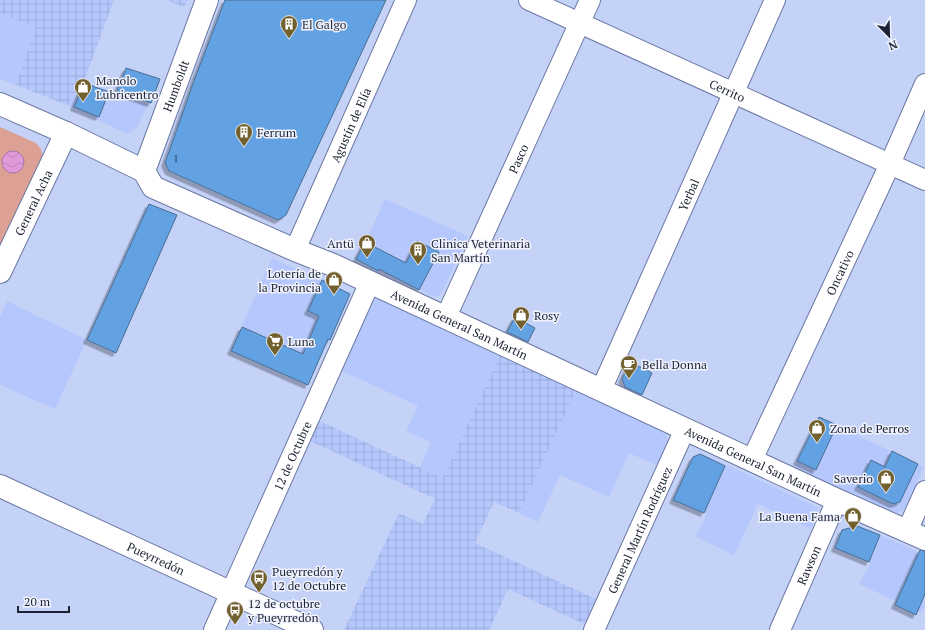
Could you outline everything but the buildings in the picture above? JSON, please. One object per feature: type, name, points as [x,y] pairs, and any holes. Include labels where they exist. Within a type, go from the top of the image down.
[{"type":"street","name":"Humboldt","points":[[144,171],[207,0]]},
{"type":"street","name":"Agustín de Elía","points":[[295,250],[406,0]]},
{"type":"street","name":"Cerrito","points":[[529,0],[925,180]]},
{"type":"street","name":"Pasco","points":[[446,317],[590,0]]},
{"type":"street","name":"Yerbal","points":[[601,390],[775,0]]},
{"type":"street","name":"Oncativo","points":[[752,460],[890,164],[925,84]]},
{"type":"street","points":[[0,104],[66,132],[144,171]]},
{"type":"street","name":"General Acha","points":[[0,272],[66,132]]},
{"type":"street","name":"Avenida General San Martín","points":[[144,171],[153,187],[295,250],[333,265],[837,500],[916,535]]},
{"type":"street","name":"12 de Octubre","points":[[214,630],[370,282]]},
{"type":"street","name":"General Martín Rodríguez","points":[[594,630],[684,429]]},
{"type":"street","name":"Pueyrredón","points":[[0,486],[312,630]]},
{"type":"street","points":[[916,535],[925,491]]},
{"type":"street","name":"Rawson","points":[[780,630],[837,500]]},
{"type":"shaded area","points":[[0,0],[114,0],[84,81],[67,105],[16,85],[36,28],[0,13]]},
{"type":"shaded area","points":[[165,0],[188,0],[184,7]]},
{"type":"shaded area","points":[[0,13],[36,28],[16,85],[0,79]]},
{"type":"shaded area","points":[[84,81],[148,104],[137,128],[127,134],[67,105]]},
{"type":"shaded area","points":[[0,127],[36,143],[41,149],[43,158],[0,250]]},
{"type":"shaded area","points":[[385,199],[468,236],[441,294],[435,297],[357,261]]},
{"type":"shaded area","points":[[272,258],[350,294],[308,385],[231,351]]},
{"type":"shaded area","points":[[385,297],[502,351],[443,478],[420,467],[431,442],[406,431],[418,406],[338,369],[367,307],[375,299]]},
{"type":"shaded area","points":[[7,301],[87,340],[55,409],[0,385],[0,317]]},
{"type":"shaded area","points":[[502,351],[578,386],[519,513],[494,502],[475,543],[596,599],[584,624],[508,589],[489,630],[344,630],[399,513],[423,524],[435,499],[306,439],[315,419],[443,478]]},
{"type":"shaded area","points":[[578,386],[658,423],[667,433],[667,448],[659,466],[629,453],[609,497],[560,475],[538,522],[519,513]]},
{"type":"shaded area","points":[[819,417],[924,467],[905,508],[898,513],[889,513],[793,469]]},
{"type":"shaded area","points":[[701,453],[817,507],[818,513],[811,529],[758,504],[734,555],[696,537],[707,513],[673,499],[694,456]]},
{"type":"shaded area","points":[[857,525],[925,555],[925,607],[921,613],[859,584],[871,563],[835,547],[843,529]]},
{"type":"water","points":[[13,151],[21,154],[24,162],[21,170],[13,173],[5,170],[2,162],[5,154]]},
{"type":"place","name":"El Galgo","points":[[289,39]]},
{"type":"place","name":"Manolo Lubricentro","points":[[83,102]]},
{"type":"place","name":"Ferrum","points":[[244,147]]},
{"type":"place","name":"Antü","points":[[367,258]]},
{"type":"place","name":"Clinica Veterinaria San Martín","points":[[418,265]]},
{"type":"place","name":"Lotería de la Provincia","points":[[334,295]]},
{"type":"place","name":"Rosy","points":[[521,330]]},
{"type":"place","name":"Luna","points":[[275,356]]},
{"type":"place","name":"Bella Donna","points":[[629,379]]},
{"type":"place","name":"Zona de Perros","points":[[817,443]]},
{"type":"place","name":"Saverio","points":[[886,493]]},
{"type":"place","name":"La Buena Fama","points":[[853,531]]},
{"type":"place","name":"Pueyrredón y 12 de Octubre","points":[[259,593]]},
{"type":"place","name":"12 de octubre y Pueyrredón","points":[[235,625]]}]
